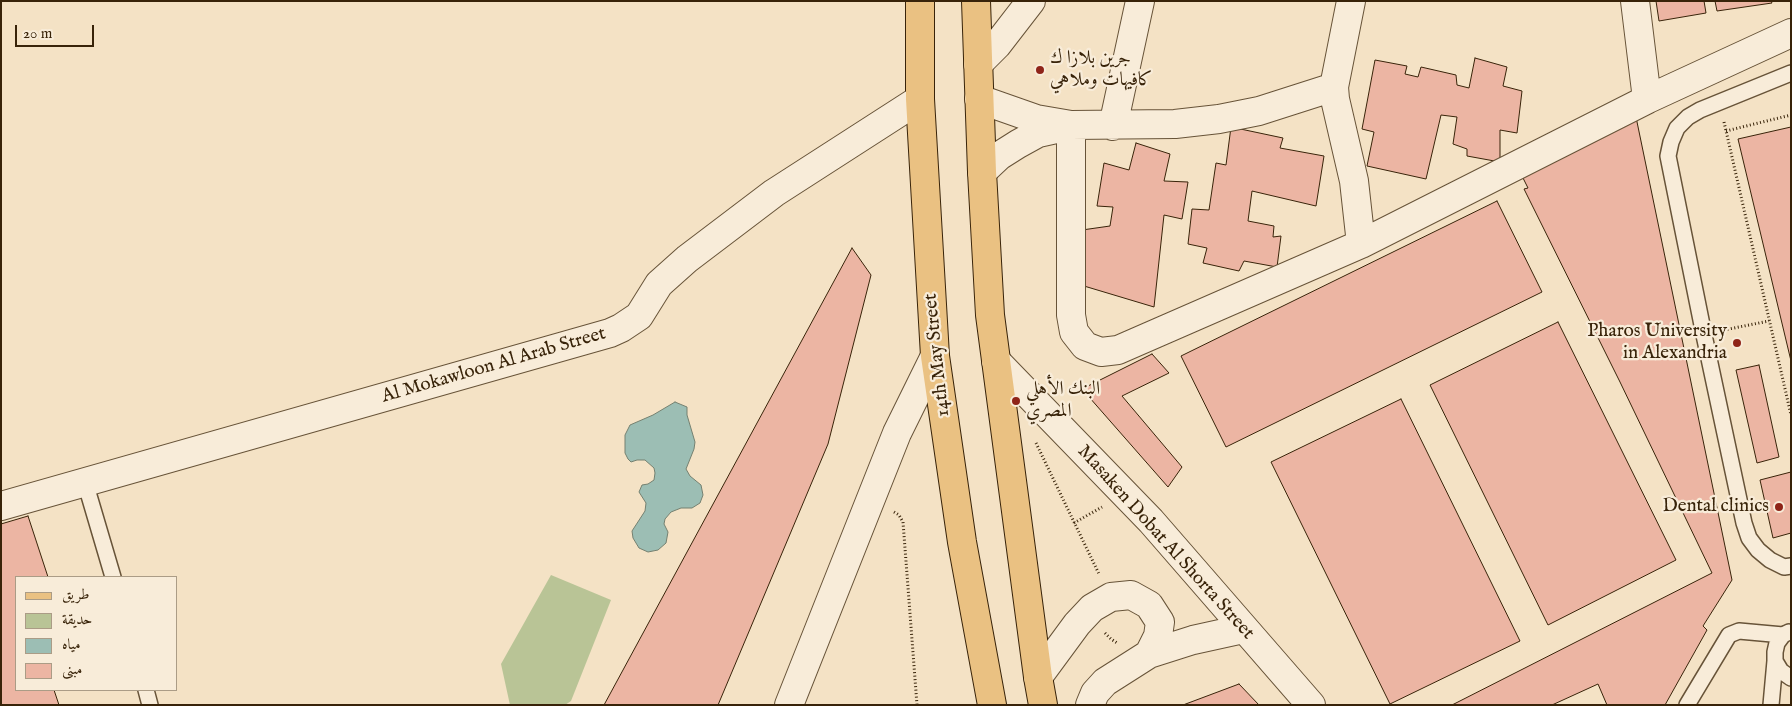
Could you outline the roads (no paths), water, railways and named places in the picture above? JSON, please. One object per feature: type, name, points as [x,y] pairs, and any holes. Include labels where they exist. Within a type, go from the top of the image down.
[{"type":"main road","name":"14th May Street","points":[[920,1],[920,99],[935,356],[962,542],[992,705]]},
{"type":"main road","points":[[976,1],[982,172],[990,315],[1043,705]]},
{"type":"street","points":[[978,64],[997,45],[1031,1]]},
{"type":"street","points":[[1113,126],[1140,1]]},
{"type":"street","points":[[1351,1],[1334,87],[1335,99],[1354,181],[1361,244]]},
{"type":"street","points":[[1635,1],[1646,91]]},
{"type":"street","points":[[1071,126],[1071,315],[1074,332],[1085,346],[1101,352],[1118,350],[1361,244],[1648,98],[1791,33]]},
{"type":"street","points":[[979,99],[1036,119],[1071,126],[1175,124],[1220,119],[1260,111],[1334,87]]},
{"type":"street","name":"Al Mokawloon Al Arab Street","points":[[1,506],[610,333],[639,316],[659,284],[687,259],[774,193],[920,99]]},
{"type":"street","points":[[982,172],[999,156],[1038,133],[1071,126]]},
{"type":"street","points":[[789,705],[897,433],[935,356]]},
{"type":"street","name":"Masaken Dobat Al Shorta Street","points":[[996,361],[1151,522],[1311,705]]},
{"type":"street","points":[[1038,677],[1065,638],[1101,603],[1131,596],[1149,605],[1160,622],[1158,636],[1149,654]]},
{"type":"street","points":[[1090,705],[1095,693],[1105,682],[1149,654],[1193,640],[1243,629]]},
{"type":"lane","points":[[1791,73],[1700,110],[1688,117],[1677,128],[1670,142],[1668,156],[1744,523],[1749,538],[1758,550],[1770,560],[1784,567],[1791,566]]},
{"type":"lane","points":[[85,482],[113,576]]},
{"type":"lane","points":[[1687,705],[1730,635],[1739,631],[1787,633]]},
{"type":"lane","points":[[1771,705],[1775,661],[1774,652],[1777,643],[1787,633]]},
{"type":"lane","points":[[1775,661],[1781,671],[1791,678]]},
{"type":"lane","points":[[146,691],[150,705]]},
{"type":"water","points":[[675,402],[687,407],[687,415],[695,442],[686,469],[690,476],[701,485],[703,495],[700,503],[692,508],[681,508],[671,512],[665,519],[664,524],[668,532],[666,543],[658,550],[648,552],[639,548],[633,538],[632,531],[645,511],[646,503],[639,492],[642,485],[654,480],[655,473],[654,468],[645,460],[631,462],[628,459],[625,453],[625,435],[630,425],[653,415]]},
{"type":"place","name":"جرين بلازا ك كافيهات وملاهي","points":[[1040,70]]},
{"type":"place","name":"Pharos University in Alexandria","points":[[1737,343]]},
{"type":"place","name":"البنك الأهلي المصري","points":[[1016,401]]},
{"type":"place","name":"Dental clinics","points":[[1779,507]]}]
